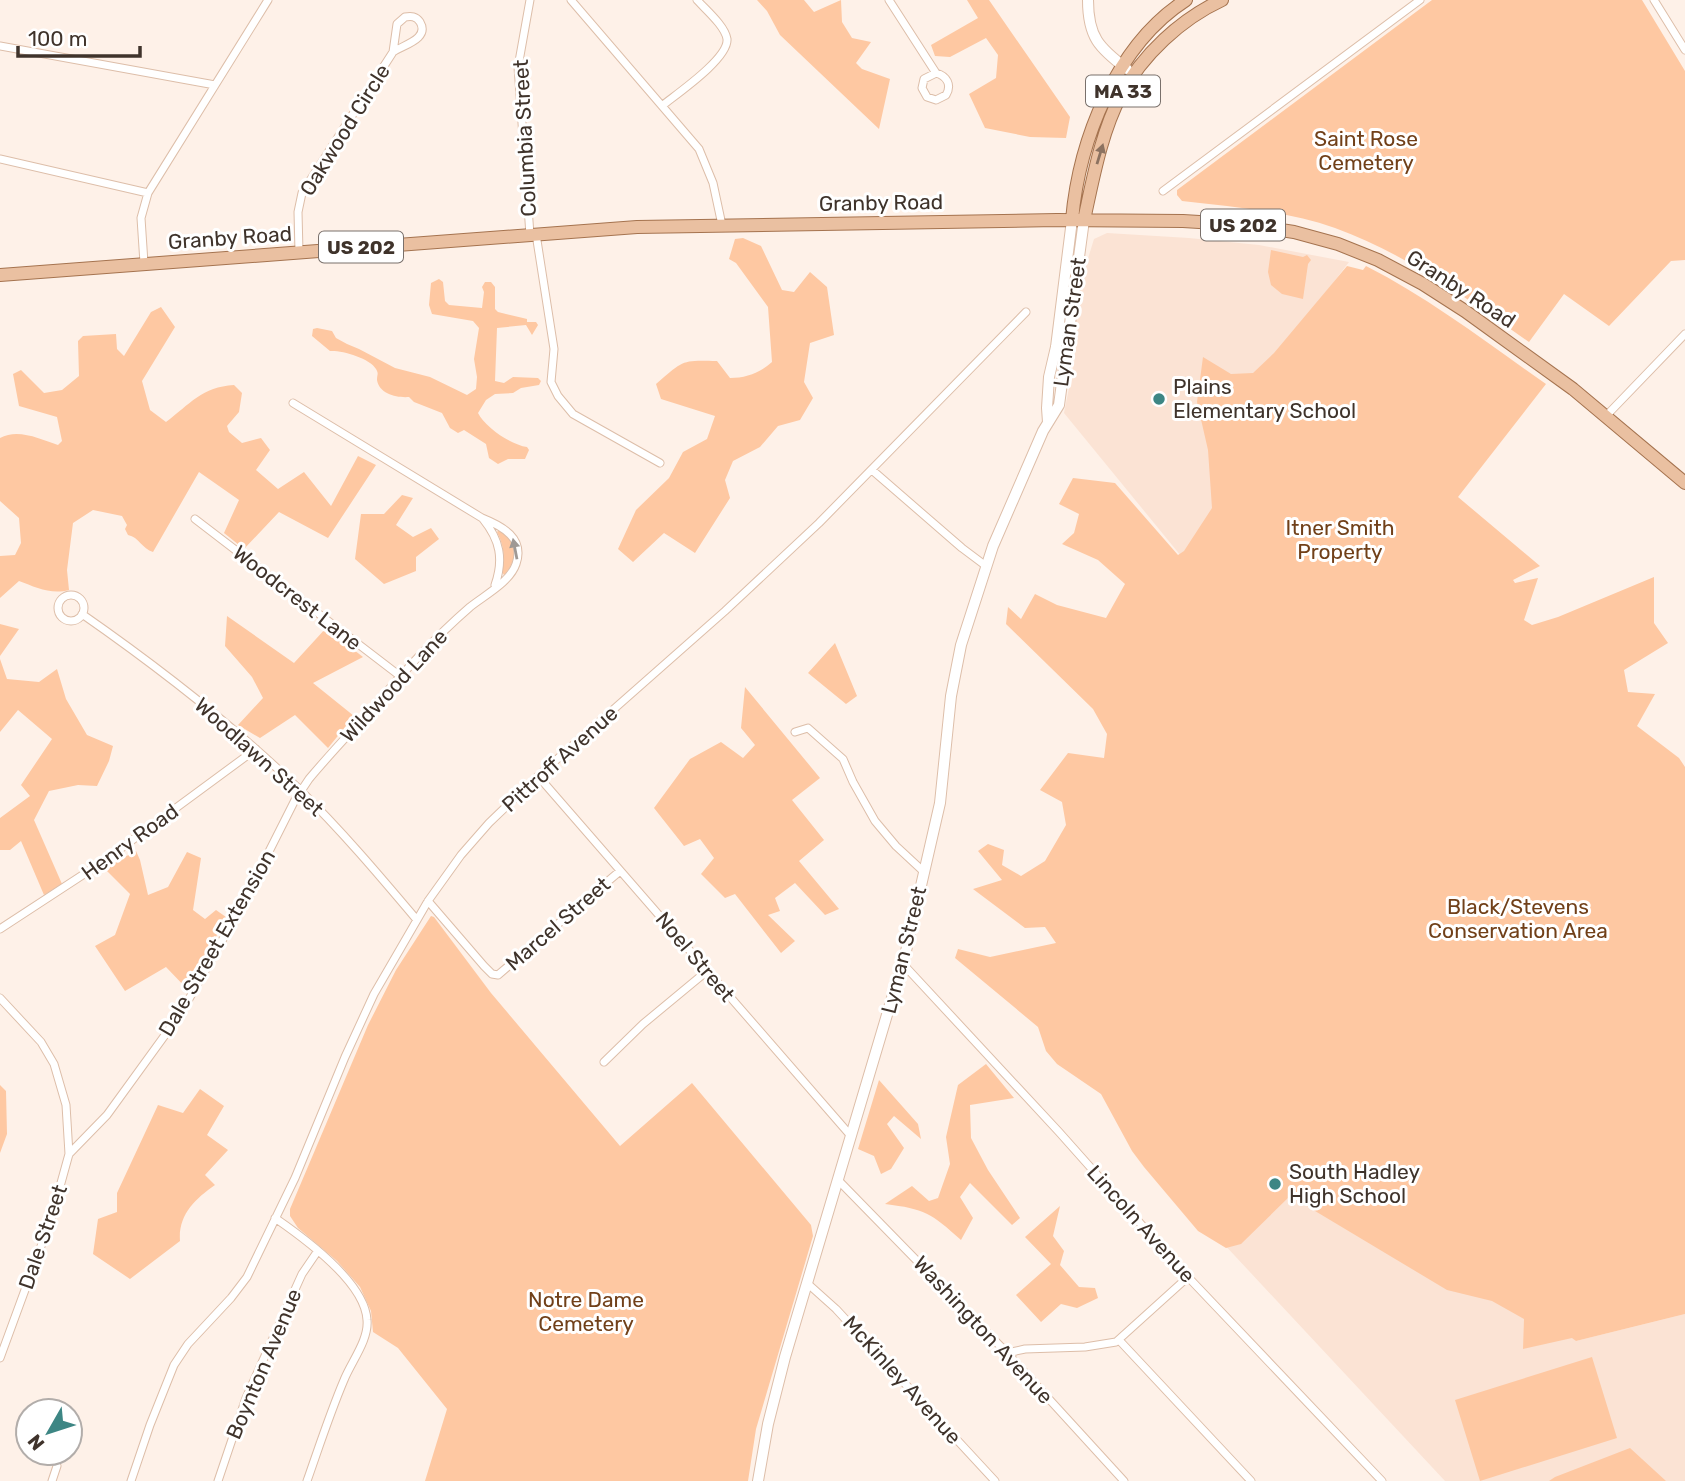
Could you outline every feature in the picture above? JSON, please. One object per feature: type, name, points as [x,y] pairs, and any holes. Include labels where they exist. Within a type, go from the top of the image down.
[{"type":"main road","points":[[1088,0],[1093,36],[1102,49],[1134,75]]},
{"type":"main road","name":"MA 33","points":[[1078,220],[1074,200],[1094,125],[1114,78],[1169,11],[1186,0]]},
{"type":"main road","name":"MA 33","points":[[1078,220],[1107,128],[1121,94],[1134,75],[1172,33],[1193,16],[1222,0]]},
{"type":"main road","name":"Granby Road","points":[[0,275],[636,226],[1078,220],[1248,225],[1294,232],[1346,247],[1378,260],[1445,297],[1558,377],[1685,483]]},
{"type":"main road","name":"Lyman Street","points":[[758,1481],[771,1410],[903,964],[940,803],[955,670],[986,566],[1048,422],[1059,405],[1065,374],[1078,220]]},
{"type":"street","points":[[144,263],[141,218],[148,192],[268,0]]},
{"type":"street","name":"Columbia Street","points":[[530,0],[518,67],[533,234],[554,349],[552,386],[573,414],[660,463]]},
{"type":"street","points":[[571,0],[694,141],[705,160],[713,183],[722,225]]},
{"type":"street","points":[[663,105],[726,49],[725,35],[697,0]]},
{"type":"street","points":[[889,0],[936,73]]},
{"type":"street","points":[[1654,0],[1685,50]]},
{"type":"street","points":[[1163,191],[1417,1]]},
{"type":"street","name":"Oakwood Circle","points":[[299,252],[298,212],[302,193],[393,52],[399,21],[405,17],[415,18],[421,26],[420,36],[393,52]]},
{"type":"street","points":[[0,46],[215,85]]},
{"type":"street","points":[[0,159],[148,192]]},
{"type":"street","name":"Pittroff Avenue","points":[[131,1481],[174,1366],[188,1344],[247,1277],[306,1152],[369,1005],[428,901],[470,844],[538,776],[754,584],[872,470],[1026,312]]},
{"type":"street","points":[[1606,416],[1685,334]]},
{"type":"street","name":"Wildwood Lane","points":[[293,403],[482,518],[504,528],[513,537],[518,558],[507,578],[450,625],[400,677],[301,791]]},
{"type":"street","points":[[872,470],[951,540],[986,566]]},
{"type":"street","name":"Wildwood Lane","points":[[482,518],[496,537],[500,550],[495,587]]},
{"type":"street","name":"Woodcrest Lane","points":[[195,519],[400,677]]},
{"type":"street","name":"Woodlawn Street","points":[[82,614],[202,704],[301,791],[417,920]]},
{"type":"street","points":[[794,732],[808,728],[843,759],[875,821],[925,872]]},
{"type":"street","name":"Henry Road","points":[[0,929],[104,861],[256,750]]},
{"type":"street","name":"Noel Street","points":[[538,776],[852,1137]]},
{"type":"street","name":"Dale Street Extension","points":[[69,1154],[107,1115],[181,1013],[240,909],[301,791]]},
{"type":"street","name":"Marcel Street","points":[[428,901],[484,966],[495,975],[505,971],[620,871]]},
{"type":"street","name":"Lincoln Avenue","points":[[903,964],[1059,1132],[1188,1277],[1382,1481]]},
{"type":"street","points":[[604,1062],[643,1024],[707,971]]},
{"type":"street","points":[[0,998],[41,1042],[54,1064],[65,1105],[69,1154]]},
{"type":"street","name":"Dale Street","points":[[0,1358],[51,1219],[69,1154]]},
{"type":"street","name":"Washington Avenue","points":[[839,1181],[1007,1353],[1124,1481]]},
{"type":"street","points":[[275,1218],[343,1275],[366,1313],[367,1327],[334,1403],[307,1481]]},
{"type":"street","name":"Boynton Avenue","points":[[218,1481],[240,1414],[302,1274],[317,1252]]},
{"type":"street","points":[[1007,1353],[1025,1349],[1100,1346],[1119,1340],[1188,1277]]},
{"type":"street","name":"McKinley Avenue","points":[[807,1283],[836,1309],[995,1481]]},
{"type":"street","points":[[1119,1340],[1251,1481]]},
{"type":"shaded area","name":"Plains Elementary School","points":[[1107,233],[1259,245],[1349,262],[1256,384],[1214,525],[1181,556],[1064,413],[1075,358],[1075,319],[1082,278],[1094,239]]},
{"type":"shaded area","name":"South Hadley High School","points":[[1296,920],[1576,1341],[1685,1314],[1685,1481],[1445,1481],[1207,1226]]},
{"type":"green space","points":[[757,0],[804,0],[814,12],[841,0],[842,22],[852,38],[871,42],[856,63],[862,69],[890,79],[879,129],[780,35],[767,11]]},
{"type":"green space","points":[[967,0],[989,0],[1070,117],[1066,138],[1030,137],[985,128],[969,94],[996,78],[998,55],[986,38],[950,57],[935,56],[931,45],[978,18]]},
{"type":"green space","name":"Saint Rose Cemetery","points":[[1432,0],[1642,0],[1685,71],[1685,260],[1671,261],[1609,326],[1564,294],[1529,342],[1412,264],[1335,228],[1298,217],[1259,210],[1182,201],[1177,195],[1177,190]]},
{"type":"green space","points":[[743,238],[761,246],[782,290],[794,292],[810,272],[827,287],[834,335],[810,343],[804,382],[813,398],[800,420],[778,426],[760,447],[733,461],[725,480],[730,498],[695,553],[664,533],[633,562],[618,549],[636,510],[669,478],[683,452],[707,439],[715,416],[661,399],[656,384],[678,366],[689,362],[717,361],[730,378],[753,374],[772,362],[768,307],[736,263],[729,259],[735,239]]},
{"type":"green space","points":[[1271,250],[1303,257],[1307,255],[1311,260],[1308,264],[1303,299],[1282,294],[1271,285],[1268,272]]},
{"type":"green space","points":[[1347,266],[1363,270],[1366,266],[1390,279],[1458,322],[1546,384],[1458,497],[1540,566],[1513,580],[1515,583],[1538,578],[1524,620],[1532,625],[1558,617],[1654,577],[1654,623],[1668,643],[1624,670],[1628,692],[1655,694],[1637,726],[1679,758],[1685,767],[1685,1314],[1576,1341],[1572,1338],[1523,1349],[1524,1319],[1492,1301],[1447,1290],[1290,1196],[1241,1244],[1226,1248],[1198,1231],[1144,1167],[1132,1151],[1101,1094],[1057,1064],[1046,1051],[1038,1027],[955,958],[958,949],[990,957],[1056,943],[1045,927],[1025,928],[973,889],[1002,880],[978,851],[988,844],[1004,850],[1002,865],[1021,876],[1045,861],[1066,825],[1062,802],[1040,790],[1068,753],[1104,758],[1107,734],[1093,709],[1006,624],[1008,607],[1021,619],[1035,594],[1057,605],[1106,618],[1125,584],[1098,560],[1062,544],[1074,533],[1079,514],[1059,504],[1073,478],[1115,483],[1178,555],[1184,551],[1212,508],[1208,450],[1197,402],[1203,357],[1231,374],[1253,373],[1274,353]]},
{"type":"green space","points":[[439,279],[443,282],[445,301],[449,305],[482,308],[482,287],[485,282],[491,282],[495,287],[495,309],[498,312],[527,319],[527,322],[536,322],[538,325],[532,335],[526,325],[497,328],[495,381],[504,383],[513,377],[538,378],[541,381],[539,385],[521,388],[513,393],[495,394],[486,400],[478,413],[486,424],[499,434],[527,447],[529,450],[525,459],[508,459],[498,464],[489,458],[486,444],[464,430],[458,433],[450,428],[442,413],[414,402],[409,397],[394,396],[381,389],[377,380],[378,373],[368,361],[348,353],[330,351],[312,336],[313,329],[317,328],[332,331],[336,338],[395,368],[430,377],[467,395],[476,389],[474,359],[479,328],[473,321],[432,314],[429,305],[431,283]]},
{"type":"green space","points":[[161,307],[175,327],[142,381],[150,410],[166,422],[205,393],[234,385],[242,393],[239,412],[227,426],[229,432],[242,443],[261,438],[270,450],[256,470],[278,489],[304,472],[331,506],[358,456],[376,465],[328,538],[279,512],[244,549],[224,533],[239,500],[199,472],[153,552],[128,535],[122,516],[93,510],[73,523],[67,570],[69,590],[49,591],[19,581],[0,598],[0,556],[15,555],[21,543],[19,518],[0,501],[0,438],[22,434],[58,445],[62,441],[57,417],[19,406],[13,374],[21,370],[44,393],[62,390],[79,376],[78,341],[83,336],[116,334],[117,349],[124,356],[151,312]]},
{"type":"green space","points":[[402,495],[413,498],[396,525],[413,537],[431,528],[439,539],[416,557],[416,571],[384,584],[355,559],[361,514],[384,514]]},
{"type":"green space","points":[[499,530],[510,539],[514,551],[512,563],[504,575],[504,557],[497,532]]},
{"type":"green space","points":[[227,616],[294,663],[326,628],[363,657],[313,683],[354,716],[328,748],[295,715],[260,738],[238,725],[263,698],[252,677],[225,646]]},
{"type":"green space","points":[[0,624],[19,629],[0,656]]},
{"type":"green space","points":[[835,643],[857,696],[846,704],[808,673]]},
{"type":"green space","points":[[0,659],[7,679],[39,682],[57,669],[66,699],[87,735],[113,746],[97,786],[78,785],[49,791],[34,820],[62,884],[44,895],[21,841],[10,850],[0,850],[0,818],[30,796],[21,785],[52,739],[18,710],[0,732]]},
{"type":"green space","points":[[745,687],[820,778],[792,800],[824,840],[799,861],[839,909],[825,915],[795,883],[775,898],[780,911],[768,915],[795,941],[781,953],[735,894],[725,898],[701,874],[714,858],[700,839],[684,846],[654,808],[690,759],[721,742],[743,758],[755,745],[741,728]]},
{"type":"green space","points":[[136,851],[148,895],[168,887],[187,852],[201,858],[193,910],[205,919],[216,910],[226,917],[189,991],[166,967],[125,991],[95,946],[115,935],[130,894],[104,868]]},
{"type":"green space","name":"Notre Dame Cemetery","points":[[431,916],[491,993],[620,1146],[692,1083],[811,1225],[813,1236],[756,1429],[748,1481],[425,1481],[447,1409],[398,1348],[373,1332],[371,1311],[360,1287],[337,1261],[298,1228],[290,1216],[290,1209],[368,1025],[396,970]]},
{"type":"green space","points":[[986,1064],[1014,1098],[970,1105],[971,1138],[988,1170],[1020,1218],[1012,1225],[970,1183],[960,1197],[973,1218],[961,1240],[919,1210],[885,1204],[912,1186],[929,1201],[938,1198],[950,1164],[946,1137],[958,1085]]},
{"type":"green space","points":[[879,1080],[918,1124],[921,1139],[894,1116],[887,1124],[904,1148],[891,1169],[881,1174],[874,1156],[858,1149]]},
{"type":"green space","points":[[0,1085],[6,1091],[7,1134],[0,1153]]},
{"type":"green space","points":[[200,1089],[224,1106],[207,1135],[228,1150],[205,1175],[215,1185],[189,1208],[182,1223],[180,1241],[130,1279],[93,1254],[98,1219],[117,1212],[117,1193],[158,1105],[183,1113]]},
{"type":"green space","points":[[1060,1206],[1053,1236],[1064,1251],[1060,1265],[1079,1287],[1095,1288],[1098,1298],[1077,1308],[1061,1304],[1041,1322],[1016,1295],[1051,1264],[1025,1237]]},
{"type":"green space","points":[[1592,1357],[1617,1438],[1480,1481],[1455,1400]]},
{"type":"green space","points":[[1630,1448],[1666,1481],[1549,1481],[1555,1477]]},
{"type":"place","name":"Plains Elementary School","points":[[1159,399]]},
{"type":"place","name":"South Hadley High School","points":[[1275,1184]]},
{"type":"park label","name":"Itner Smith Property","points":[[1340,540]]},
{"type":"park label","name":"Black/Stevens Conservation Area","points":[[1518,919]]}]
